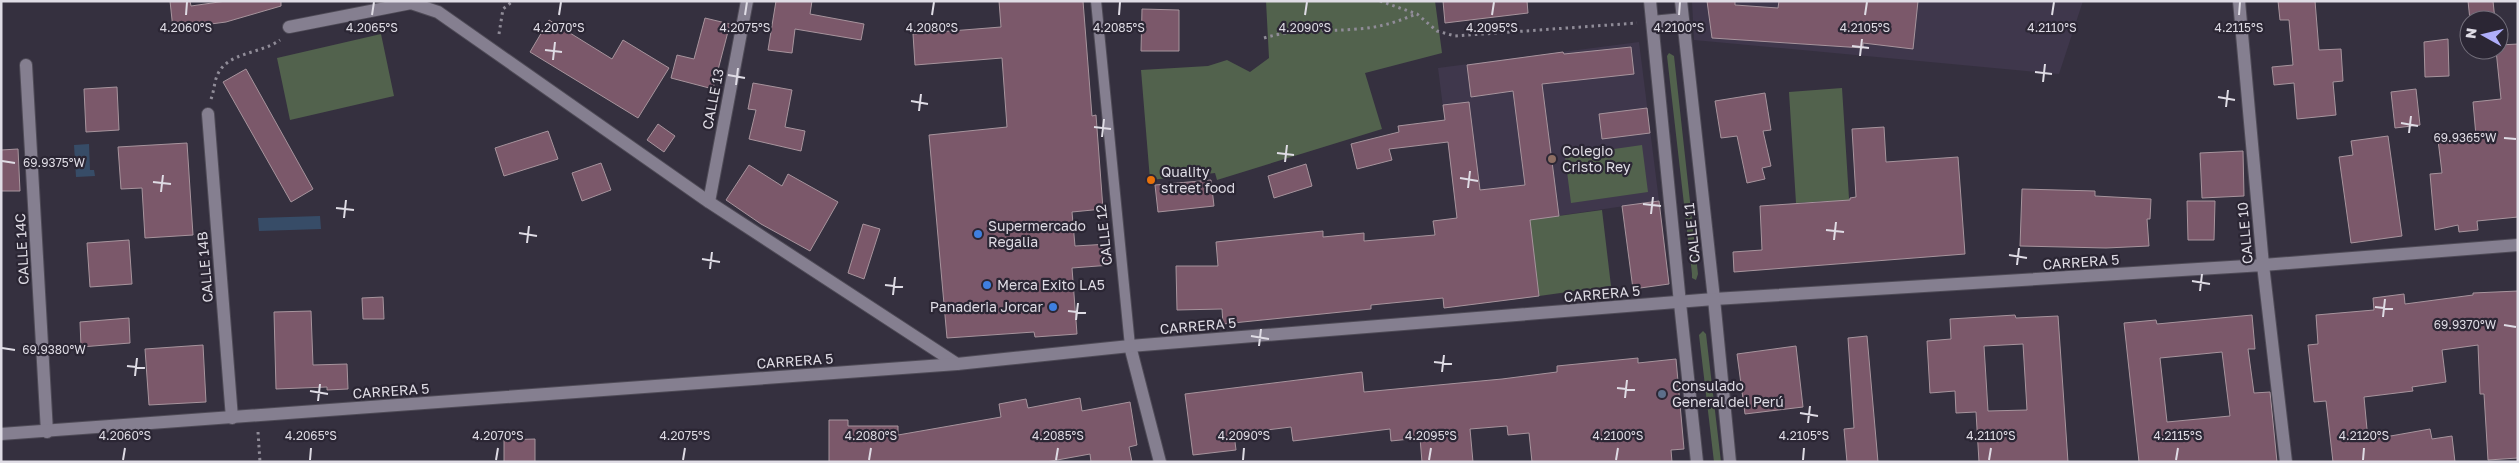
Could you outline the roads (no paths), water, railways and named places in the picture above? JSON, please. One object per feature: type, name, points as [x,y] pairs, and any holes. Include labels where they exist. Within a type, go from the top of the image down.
[{"type":"street","name":"CALLE 13","points":[[709,202],[747,1]]},
{"type":"street","name":"CALLE 11","points":[[1650,1],[1697,462]]},
{"type":"street","name":"CALLE 11","points":[[1681,1],[1730,462]]},
{"type":"street","name":"CALLE 10","points":[[2239,1],[2263,265],[2286,462]]},
{"type":"street","points":[[289,27],[411,2],[438,12],[709,202],[957,364]]},
{"type":"street","points":[[1652,22],[1683,19]]},
{"type":"street","name":"CALLE 14C","points":[[26,65],[47,432]]},
{"type":"street","name":"CALLE 14B","points":[[208,114],[232,418]]},
{"type":"street","name":"CARRERA 5","points":[[1,434],[957,364],[1130,346],[1714,299],[2263,265],[2518,245]]},
{"type":"street","name":"CALLE 12","points":[[1130,346],[1160,462]]},
{"type":"lane","name":"CALLE 12","points":[[1096,1],[1130,346]]},
{"type":"water","points":[[89,144],[90,170],[94,170],[95,176],[76,177],[74,145]]},
{"type":"water","points":[[320,216],[321,229],[259,231],[258,218]]},
{"type":"place","name":"Colegio Cristo Rey","points":[[1552,159]]},
{"type":"place","name":"Quality street food","points":[[1151,180]]},
{"type":"place","name":"Supermercado Regalia","points":[[978,234]]},
{"type":"place","name":"Merca Exito LA5","points":[[987,285]]},
{"type":"place","name":"Panaderia Jorcar","points":[[1053,307]]},
{"type":"place","name":"Consulado General del Perú","points":[[1662,394]]}]
